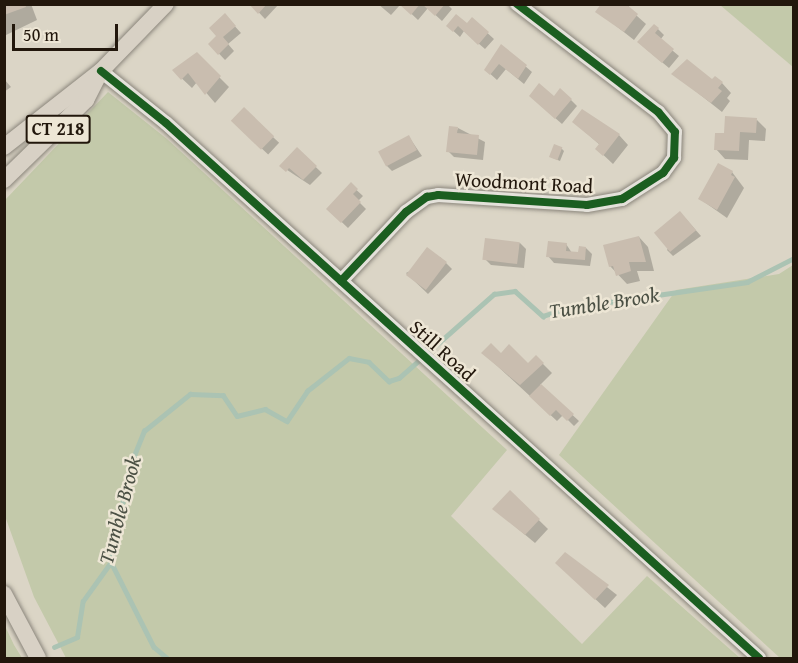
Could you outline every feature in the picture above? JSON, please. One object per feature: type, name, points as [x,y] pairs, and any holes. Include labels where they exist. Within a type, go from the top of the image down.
[{"type":"main road","name":"CT 218","points":[[4,147],[101,71],[166,4]]},
{"type":"main road","name":"CT 218","points":[[4,180],[86,100],[101,71]]},
{"type":"main road","points":[[4,594],[38,658]]},
{"type":"street","name":"Woodmont Road","points":[[341,281],[406,213],[427,197],[438,195],[587,205],[622,199],[663,173],[674,159],[675,132],[658,112],[517,4]]},
{"type":"street","name":"Still Road","points":[[101,71],[166,123],[759,658]]},
{"type":"green space","points":[[720,5],[793,5],[793,67]]},
{"type":"green space","points":[[108,92],[167,139],[507,450],[451,516],[582,644],[647,576],[740,658],[66,658],[34,597],[5,516],[5,200]]},
{"type":"green space","points":[[793,265],[794,658],[780,658],[559,455],[676,290],[779,274]]},
{"type":"green space","points":[[5,626],[14,645],[22,658],[5,658]]},
{"type":"building","points":[[4,4],[25,4],[26,7],[4,15]]},
{"type":"building","points":[[249,4],[267,4],[258,14]]},
{"type":"building","points":[[399,4],[420,4],[411,15]]},
{"type":"building","points":[[422,4],[445,4],[435,16]]},
{"type":"building","points":[[601,4],[626,4],[638,14],[624,32],[595,12]]},
{"type":"building","points":[[225,13],[236,26],[223,37],[229,44],[218,55],[208,44],[216,36],[209,28]]},
{"type":"building","points":[[456,14],[467,23],[472,17],[489,32],[478,45],[458,26],[453,32],[446,26]]},
{"type":"building","points":[[654,24],[659,28],[655,33],[674,49],[662,63],[637,42]]},
{"type":"building","points":[[501,44],[527,65],[518,79],[499,64],[490,75],[484,70]]},
{"type":"building","points":[[197,52],[221,76],[205,95],[188,73],[181,80],[172,70]]},
{"type":"building","points":[[687,59],[712,79],[715,76],[723,82],[718,88],[722,91],[711,103],[671,74]]},
{"type":"building","points":[[539,83],[554,96],[560,88],[572,99],[555,119],[529,96]]},
{"type":"building","points":[[244,107],[274,136],[261,150],[231,121]]},
{"type":"building","points":[[582,109],[620,134],[603,156],[595,149],[599,144],[572,122]]},
{"type":"building","points":[[725,116],[757,118],[756,133],[740,132],[739,151],[714,150],[715,133],[724,133]]},
{"type":"building","points":[[449,126],[458,127],[457,133],[479,135],[477,155],[446,152]]},
{"type":"building","points":[[409,135],[417,150],[386,166],[378,151]]},
{"type":"building","points":[[554,144],[562,147],[557,160],[549,157]]},
{"type":"building","points":[[297,147],[317,166],[303,180],[289,168],[286,172],[279,166]]},
{"type":"building","points":[[718,163],[733,171],[731,175],[735,177],[717,210],[698,199]]},
{"type":"building","points":[[351,182],[358,189],[353,194],[361,202],[341,223],[326,209]]},
{"type":"building","points":[[680,211],[696,230],[670,252],[654,233]]},
{"type":"building","points":[[639,236],[646,262],[629,262],[631,271],[616,276],[613,266],[609,267],[603,245]]},
{"type":"building","points":[[485,238],[520,242],[517,264],[482,260]]},
{"type":"building","points":[[548,241],[567,243],[566,251],[578,252],[579,246],[586,247],[585,260],[546,257]]},
{"type":"building","points":[[427,247],[447,262],[426,290],[406,275]]},
{"type":"building","points":[[491,343],[501,353],[509,344],[528,363],[536,355],[544,363],[520,385],[481,353]]},
{"type":"building","points":[[541,384],[574,414],[567,421],[556,410],[550,416],[529,396]]},
{"type":"building","points":[[510,490],[540,519],[525,535],[492,509]]},
{"type":"building","points":[[565,552],[609,585],[595,600],[555,563]]},
{"type":"waterway","name":"Tumble Brook","points":[[54,647],[77,637],[83,601],[111,562],[129,468],[144,431],[190,394],[223,395],[237,416],[265,409],[287,421],[307,391],[349,358],[369,362],[389,381],[399,378],[494,294],[515,291],[543,316],[567,308],[747,282],[794,258]]},
{"type":"waterway","points":[[111,562],[154,647],[167,658]]},
{"type":"cycle path","points":[[341,281],[406,212],[427,197],[438,195],[587,205],[622,199],[663,173],[674,158],[675,132],[658,112],[517,4]]},
{"type":"cycle path","points":[[101,71],[166,123],[759,658]]}]
